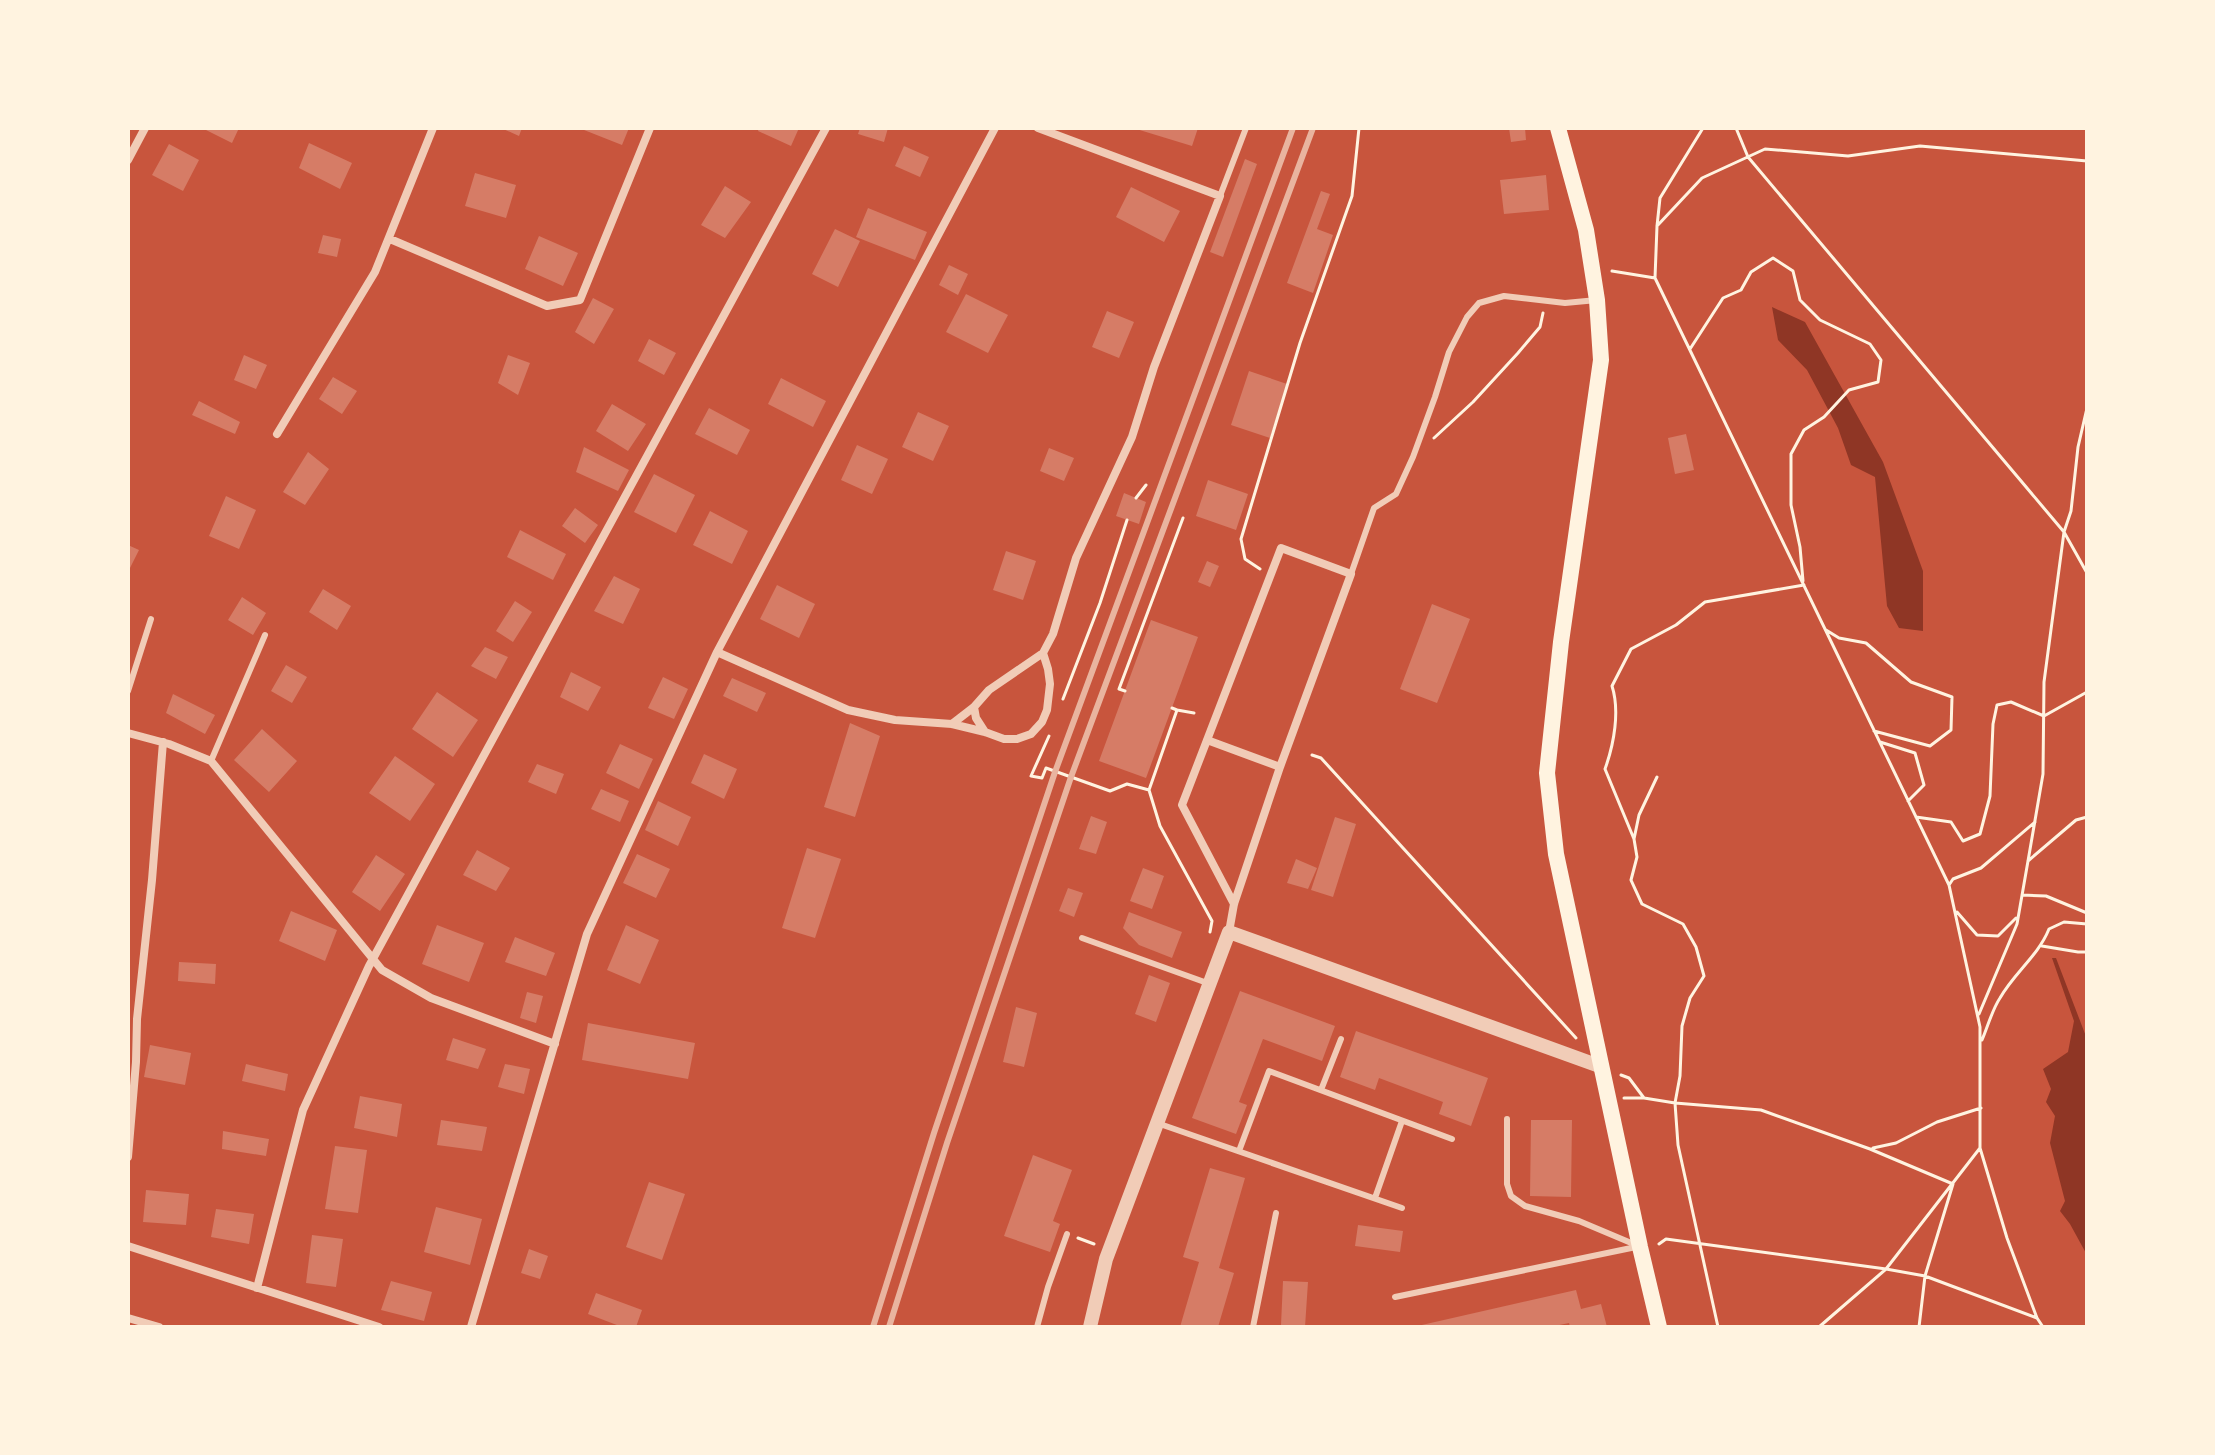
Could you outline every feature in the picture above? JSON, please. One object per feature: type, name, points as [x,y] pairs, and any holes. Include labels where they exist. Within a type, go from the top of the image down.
[{"type":"main road","points":[[1558,128],[1586,230],[1597,300],[1601,360],[1561,642],[1547,773],[1556,854],[1659,1327]]},
{"type":"street","points":[[128,160],[145,128]]},
{"type":"street","points":[[277,434],[375,272],[433,128]]},
{"type":"street","points":[[390,239],[547,306],[580,300],[650,128]]},
{"type":"street","points":[[257,1288],[303,1110],[373,959],[826,128]]},
{"type":"street","points":[[471,1327],[587,934],[717,652],[995,128]]},
{"type":"street","points":[[952,724],[989,690],[1043,653],[1053,634],[1076,558],[1132,437],[1154,367],[1220,196],[1038,128]]},
{"type":"street","points":[[1090,1327],[1106,1259],[1229,932],[1234,904],[1280,767],[1351,574],[1281,548],[1182,805],[1234,904]]},
{"type":"street","points":[[717,652],[848,710],[895,720],[952,724],[1004,739],[1031,734],[1042,722],[1047,710],[1050,684],[1043,653]]},
{"type":"street","points":[[974,707],[976,718],[985,732]]},
{"type":"street","points":[[128,733],[163,742],[211,761],[382,970],[431,998],[555,1044]]},
{"type":"street","points":[[1207,740],[1280,767]]},
{"type":"street","points":[[128,1157],[136,1062],[132,1019],[152,880],[163,742]]},
{"type":"street","points":[[1229,932],[1602,1067]]},
{"type":"street","points":[[128,1246],[379,1327]]},
{"type":"street","points":[[128,1318],[159,1327]]},
{"type":"lane","points":[[1220,196],[1246,128]]},
{"type":"lane","points":[[1351,574],[1374,508],[1396,494],[1413,457],[1449,352],[1467,317],[1479,303],[1504,296],[1565,303],[1597,300]]},
{"type":"lane","points":[[128,691],[151,619]]},
{"type":"lane","points":[[211,761],[265,635]]},
{"type":"lane","points":[[1082,938],[1210,984]]},
{"type":"lane","points":[[1321,1090],[1341,1039]]},
{"type":"lane","points":[[1239,1151],[1269,1071],[1452,1139]]},
{"type":"lane","points":[[1507,1119],[1507,1184],[1511,1196],[1525,1206],[1579,1221],[1641,1251]]},
{"type":"lane","points":[[1375,1198],[1402,1121]]},
{"type":"lane","points":[[1157,1123],[1402,1208]]},
{"type":"lane","points":[[1253,1327],[1276,1213]]},
{"type":"lane","points":[[1037,1327],[1067,1234]]},
{"type":"lane","points":[[1395,1297],[1641,1251]]},
{"type":"path","points":[[1270,575],[1245,559],[1241,539],[1300,343],[1352,196],[1359,128]]},
{"type":"path","points":[[1703,128],[1660,198],[1655,278],[1949,885],[1978,1015],[1981,1043],[1980,1148],[2007,1238],[2043,1327]]},
{"type":"path","points":[[1736,128],[1748,157],[2064,532],[2087,573]]},
{"type":"path","points":[[1657,226],[1702,178],[1765,149],[1848,156],[1920,146],[2087,161]]},
{"type":"path","points":[[1690,349],[1723,298],[1741,290],[1751,272],[1773,258],[1793,271],[1800,300],[1820,320],[1870,344],[1881,360],[1878,382],[1849,390],[1824,417],[1804,430],[1791,454],[1791,505],[1804,585]]},
{"type":"path","points":[[1592,268],[1655,278]]},
{"type":"path","points":[[1413,457],[1473,402],[1540,327],[1546,301]]},
{"type":"path","points":[[1978,1015],[2017,924],[2043,774],[2044,682],[2064,532],[2071,511],[2078,447],[2087,408]]},
{"type":"path","points":[[1136,498],[1146,485]]},
{"type":"path","points":[[1125,691],[1119,689],[1183,518]]},
{"type":"path","points":[[1063,701],[1127,520]]},
{"type":"path","points":[[1718,1327],[1678,1145],[1675,1103],[1680,1076],[1682,1026],[1690,998],[1704,976],[1696,947],[1683,924],[1642,904],[1631,880],[1637,857],[1634,839],[1605,769],[1610,755],[1617,701],[1612,686],[1631,649],[1676,625],[1705,602],[1804,585]]},
{"type":"path","points":[[1825,629],[1839,638],[1866,643],[1911,682],[1952,697],[1951,730],[1930,746],[1874,731]]},
{"type":"path","points":[[2044,716],[2087,692]]},
{"type":"path","points":[[1916,817],[1951,822],[1963,841],[1980,834],[1990,796],[1993,724],[1997,705],[2011,702],[2044,716]]},
{"type":"path","points":[[1172,708],[1194,713]]},
{"type":"path","points":[[1177,710],[1149,790],[1160,826],[1212,921],[1209,941]]},
{"type":"path","points":[[1052,730],[1031,776],[1042,778],[1046,768],[1110,791],[1127,784],[1149,790]]},
{"type":"path","points":[[1880,742],[1915,753],[1924,785],[1908,801]]},
{"type":"path","points":[[1312,755],[1321,758],[1582,1044]]},
{"type":"path","points":[[1634,839],[1639,815],[1657,777]]},
{"type":"path","points":[[2028,861],[2076,820],[2087,817]]},
{"type":"path","points":[[1949,885],[1953,879],[1981,868],[2035,822]]},
{"type":"path","points":[[2022,895],[2046,896],[2087,913]]},
{"type":"path","points":[[1955,910],[1977,935],[1998,936],[2018,916]]},
{"type":"path","points":[[1981,1043],[1999,998],[2042,946],[2049,929],[2064,922],[2087,924]]},
{"type":"path","points":[[2042,946],[2087,952]]},
{"type":"path","points":[[1602,1067],[1629,1078],[1644,1098],[1761,1110],[1870,1149],[1953,1184]]},
{"type":"path","points":[[1870,1149],[1896,1143],[1937,1122],[1981,1108]]},
{"type":"path","points":[[1819,1327],[1886,1269],[1980,1148]]},
{"type":"path","points":[[1919,1327],[1925,1276],[1953,1184]]},
{"type":"path","points":[[1641,1251],[1666,1239],[1886,1269],[1925,1276],[2037,1318]]},
{"type":"shaded area","points":[[1772,307],[1805,322],[1883,462],[1923,571],[1923,631],[1899,628],[1887,606],[1875,477],[1851,465],[1838,428],[1807,370],[1778,340]]},
{"type":"shaded area","points":[[2052,958],[2056,958],[2087,1039],[2087,1255],[2060,1211],[2065,1201],[2050,1143],[2055,1116],[2046,1102],[2051,1089],[2043,1069],[2068,1052],[2074,1021]]},
{"type":"building","points":[[202,128],[239,128],[232,143]]},
{"type":"building","points":[[501,128],[522,128],[519,136]]},
{"type":"building","points":[[579,128],[629,128],[622,145]]},
{"type":"building","points":[[759,128],[799,128],[791,146],[758,131]]},
{"type":"building","points":[[860,128],[888,128],[884,142],[858,134]]},
{"type":"building","points":[[1133,128],[1198,128],[1192,146]]},
{"type":"building","points":[[1509,128],[1525,128],[1526,140],[1511,142]]},
{"type":"building","points":[[309,143],[352,163],[340,189],[299,168]]},
{"type":"building","points":[[169,144],[199,160],[183,191],[152,175]]},
{"type":"building","points":[[904,146],[929,157],[920,177],[895,166]]},
{"type":"building","points":[[1245,159],[1257,164],[1223,257],[1210,252]]},
{"type":"building","points":[[475,173],[516,185],[506,218],[465,206]]},
{"type":"building","points":[[1546,175],[1549,210],[1504,214],[1500,180]]},
{"type":"building","points":[[725,186],[751,202],[725,238],[701,225]]},
{"type":"building","points":[[1131,187],[1180,211],[1164,242],[1116,217]]},
{"type":"building","points":[[1321,191],[1330,194],[1317,229],[1333,235],[1313,293],[1287,283]]},
{"type":"building","points":[[868,208],[927,232],[915,260],[856,237]]},
{"type":"building","points":[[835,229],[860,241],[838,287],[812,274]]},
{"type":"building","points":[[323,235],[341,239],[337,257],[318,253]]},
{"type":"building","points":[[539,236],[578,253],[563,286],[525,269]]},
{"type":"building","points":[[949,265],[968,274],[958,295],[939,285]]},
{"type":"building","points":[[966,294],[1008,315],[988,353],[946,332]]},
{"type":"building","points":[[593,298],[614,309],[594,344],[575,332]]},
{"type":"building","points":[[1107,311],[1134,322],[1119,358],[1092,347]]},
{"type":"building","points":[[649,339],[676,353],[664,375],[638,361]]},
{"type":"building","points":[[244,355],[267,365],[256,389],[234,380]]},
{"type":"building","points":[[508,355],[530,363],[518,395],[498,383]]},
{"type":"building","points":[[1249,371],[1287,384],[1270,438],[1231,425]]},
{"type":"building","points":[[333,377],[357,391],[342,414],[319,399]]},
{"type":"building","points":[[781,378],[826,401],[813,427],[768,404]]},
{"type":"building","points":[[199,401],[240,422],[235,434],[192,415]]},
{"type":"building","points":[[612,404],[646,424],[628,451],[596,431]]},
{"type":"building","points":[[709,408],[750,430],[737,455],[695,434]]},
{"type":"building","points":[[918,412],[949,426],[933,461],[902,447]]},
{"type":"building","points":[[1686,434],[1694,470],[1675,474],[1668,438]]},
{"type":"building","points":[[857,445],[888,459],[872,494],[841,480]]},
{"type":"building","points":[[584,447],[629,470],[618,491],[576,472]]},
{"type":"building","points":[[1049,448],[1074,458],[1064,481],[1040,471]]},
{"type":"building","points":[[308,452],[329,469],[305,505],[283,492]]},
{"type":"building","points":[[654,474],[695,495],[676,533],[634,512]]},
{"type":"building","points":[[1208,480],[1248,494],[1236,530],[1196,516]]},
{"type":"building","points":[[1124,493],[1146,502],[1139,524],[1116,516]]},
{"type":"building","points":[[226,496],[256,510],[239,549],[209,536]]},
{"type":"building","points":[[575,508],[598,525],[585,543],[562,526]]},
{"type":"building","points":[[710,511],[748,531],[732,564],[693,545]]},
{"type":"building","points":[[520,530],[566,554],[553,580],[507,557]]},
{"type":"building","points":[[128,545],[139,550],[128,572]]},
{"type":"building","points":[[1006,551],[1036,561],[1023,600],[993,590]]},
{"type":"building","points":[[1207,561],[1219,566],[1210,587],[1198,582]]},
{"type":"building","points":[[614,576],[640,589],[623,624],[594,611]]},
{"type":"building","points":[[777,585],[815,604],[799,638],[760,619]]},
{"type":"building","points":[[323,589],[351,606],[337,630],[309,612]]},
{"type":"building","points":[[242,597],[266,613],[253,635],[228,620]]},
{"type":"building","points":[[515,601],[532,612],[513,642],[496,631]]},
{"type":"building","points":[[1432,604],[1470,619],[1437,703],[1400,689]]},
{"type":"building","points":[[1151,620],[1198,637],[1146,778],[1099,761]]},
{"type":"building","points":[[485,647],[508,657],[496,679],[471,666]]},
{"type":"building","points":[[286,665],[307,677],[292,703],[271,691]]},
{"type":"building","points":[[571,672],[601,687],[588,711],[560,697]]},
{"type":"building","points":[[663,677],[688,689],[674,719],[648,708]]},
{"type":"building","points":[[732,678],[766,693],[757,712],[723,696]]},
{"type":"building","points":[[437,692],[478,720],[453,757],[412,729]]},
{"type":"building","points":[[173,694],[215,715],[205,734],[166,713]]},
{"type":"building","points":[[850,723],[880,736],[855,817],[824,807]]},
{"type":"building","points":[[262,729],[297,761],[269,792],[234,760]]},
{"type":"building","points":[[620,744],[653,759],[639,789],[606,773]]},
{"type":"building","points":[[704,754],[737,769],[724,799],[691,783]]},
{"type":"building","points":[[395,756],[435,784],[410,821],[369,793]]},
{"type":"building","points":[[537,764],[564,774],[556,794],[528,782]]},
{"type":"building","points":[[601,789],[629,801],[620,822],[591,809]]},
{"type":"building","points":[[658,801],[691,817],[678,846],[645,830]]},
{"type":"building","points":[[1091,816],[1107,822],[1096,854],[1079,849]]},
{"type":"building","points":[[1335,817],[1356,824],[1333,897],[1311,890]]},
{"type":"building","points":[[807,848],[841,859],[815,938],[782,928]]},
{"type":"building","points":[[477,850],[510,868],[496,891],[463,875]]},
{"type":"building","points":[[637,854],[670,869],[656,898],[623,883]]},
{"type":"building","points":[[376,855],[405,874],[380,911],[352,892]]},
{"type":"building","points":[[1296,859],[1317,868],[1308,889],[1287,883]]},
{"type":"building","points":[[1143,868],[1164,876],[1152,909],[1130,901]]},
{"type":"building","points":[[1068,888],[1083,893],[1074,917],[1059,911]]},
{"type":"building","points":[[291,911],[337,930],[325,961],[279,941]]},
{"type":"building","points":[[1129,912],[1182,932],[1172,958],[1139,945],[1123,928]]},
{"type":"building","points":[[437,925],[484,943],[469,982],[422,964]]},
{"type":"building","points":[[626,925],[659,940],[640,984],[607,970]]},
{"type":"building","points":[[515,937],[555,953],[546,976],[505,962]]},
{"type":"building","points":[[179,962],[216,964],[215,984],[178,981]]},
{"type":"building","points":[[1149,975],[1170,983],[1156,1022],[1135,1014]]},
{"type":"building","points":[[1240,991],[1335,1026],[1322,1061],[1263,1039],[1239,1102],[1247,1105],[1236,1134],[1192,1118]]},
{"type":"building","points":[[527,992],[543,996],[536,1023],[520,1018]]},
{"type":"building","points":[[1016,1007],[1037,1013],[1024,1067],[1003,1062]]},
{"type":"building","points":[[588,1023],[695,1043],[688,1079],[582,1060]]},
{"type":"building","points":[[1356,1031],[1488,1078],[1471,1126],[1439,1114],[1443,1102],[1379,1078],[1375,1090],[1340,1077]]},
{"type":"building","points":[[453,1038],[486,1049],[478,1069],[446,1060]]},
{"type":"building","points":[[150,1045],[191,1053],[185,1085],[144,1077]]},
{"type":"building","points":[[246,1064],[288,1074],[285,1091],[242,1081]]},
{"type":"building","points":[[505,1064],[530,1069],[524,1094],[498,1087]]},
{"type":"building","points":[[360,1096],[402,1104],[397,1137],[354,1128]]},
{"type":"building","points":[[441,1120],[487,1127],[482,1151],[437,1145]]},
{"type":"building","points":[[1531,1120],[1572,1120],[1571,1197],[1530,1196]]},
{"type":"building","points":[[223,1131],[269,1139],[266,1156],[222,1149]]},
{"type":"building","points":[[335,1146],[367,1150],[358,1213],[325,1209]]},
{"type":"building","points":[[1033,1155],[1072,1170],[1053,1221],[1060,1224],[1050,1252],[1004,1236]]},
{"type":"building","points":[[1210,1168],[1245,1178],[1219,1268],[1234,1273],[1218,1327],[1180,1327],[1199,1262],[1183,1257]]},
{"type":"building","points":[[649,1182],[685,1194],[662,1260],[626,1247]]},
{"type":"building","points":[[146,1190],[189,1194],[186,1225],[143,1222]]},
{"type":"building","points":[[436,1207],[482,1219],[470,1265],[424,1252]]},
{"type":"building","points":[[216,1209],[254,1214],[249,1244],[211,1237]]},
{"type":"building","points":[[1358,1225],[1403,1231],[1400,1252],[1355,1246]]},
{"type":"building","points":[[312,1235],[343,1239],[336,1287],[306,1283]]},
{"type":"building","points":[[529,1249],[548,1256],[540,1279],[521,1273]]},
{"type":"building","points":[[391,1281],[432,1292],[424,1321],[381,1310]]},
{"type":"building","points":[[1283,1281],[1308,1282],[1305,1327],[1281,1325]]},
{"type":"building","points":[[1576,1290],[1581,1309],[1601,1304],[1607,1327],[1570,1327],[1569,1323],[1550,1327],[1413,1327]]},
{"type":"building","points":[[596,1293],[642,1310],[636,1327],[622,1327],[588,1314]]},
{"type":"railway","points":[[873,1327],[934,1133],[1055,772],[1293,128]]},
{"type":"railway","points":[[889,1327],[947,1143],[1071,777],[1313,128]]}]
